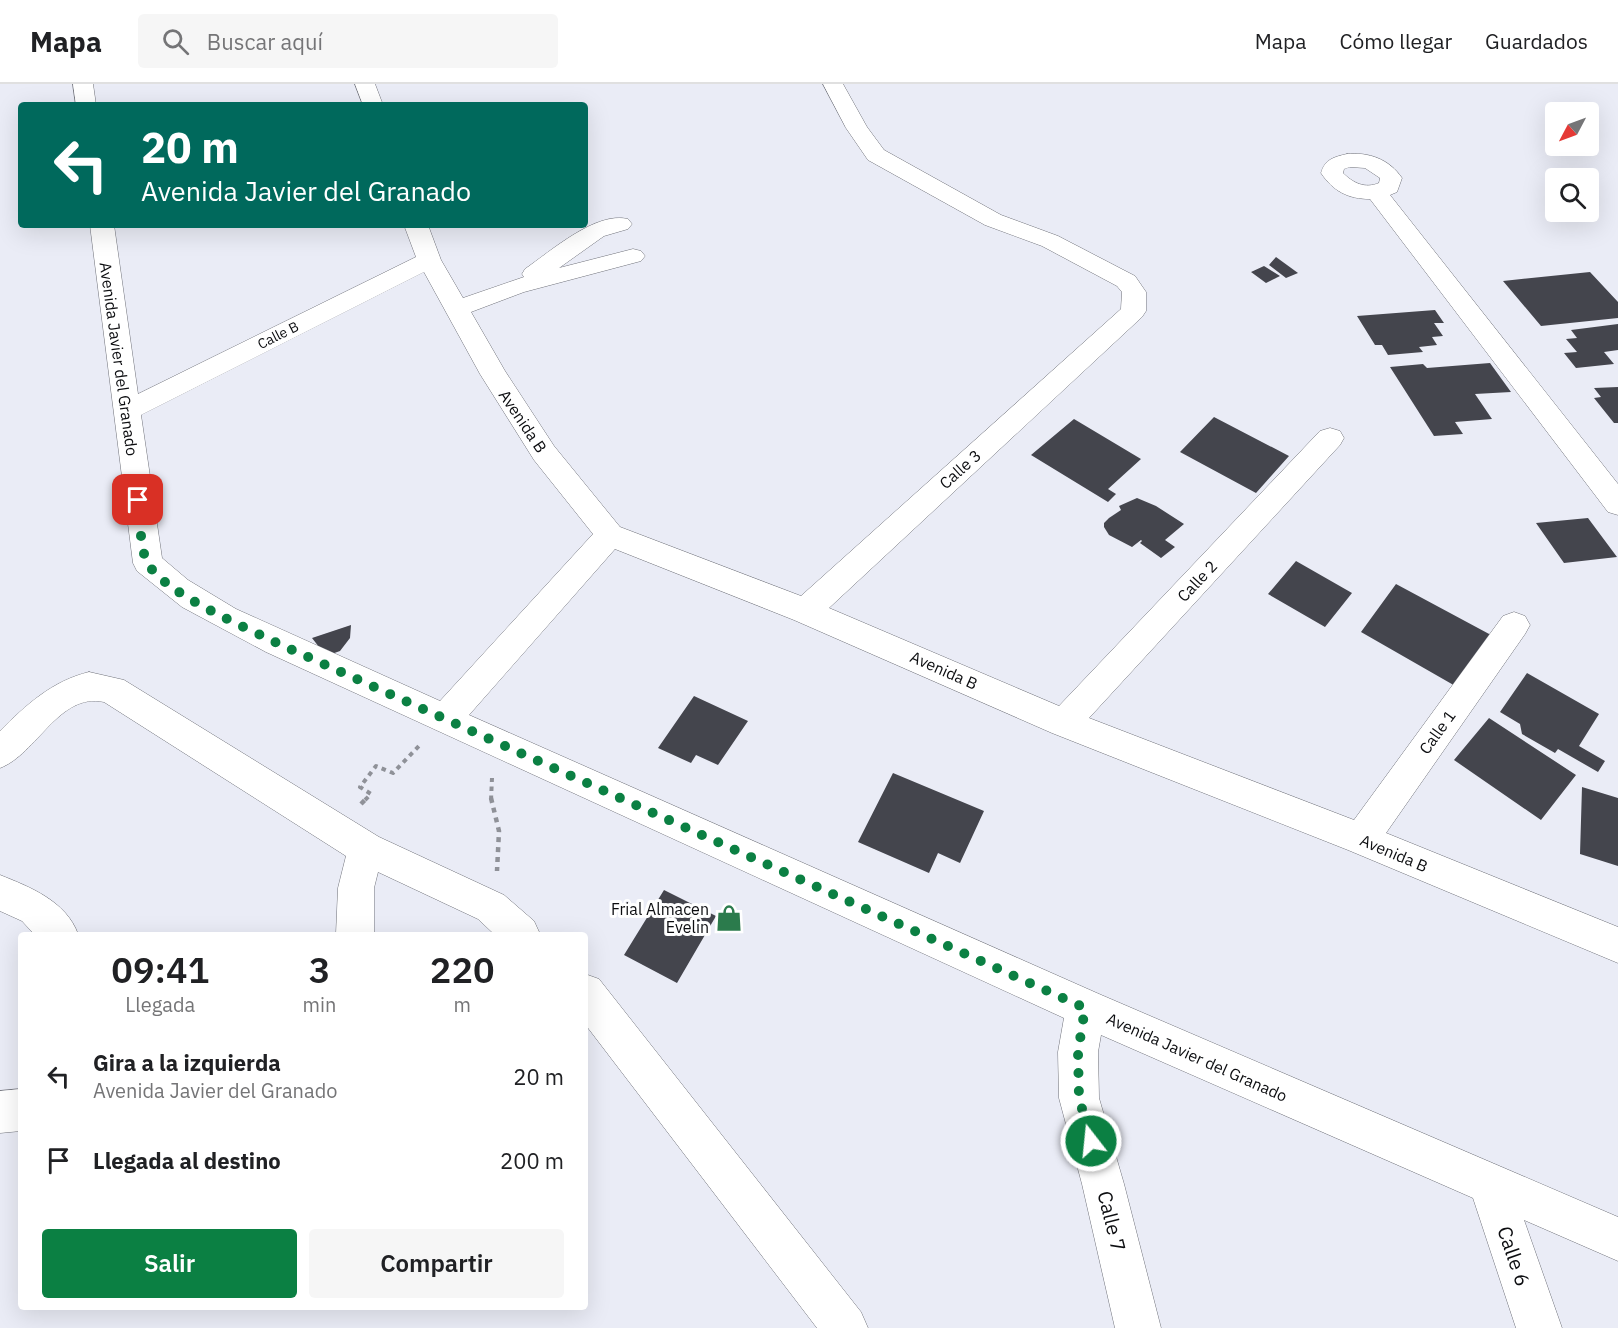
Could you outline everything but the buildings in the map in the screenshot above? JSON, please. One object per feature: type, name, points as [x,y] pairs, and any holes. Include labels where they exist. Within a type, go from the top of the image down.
[{"type":"street","points":[[83,84],[86,102]]},
{"type":"street","points":[[365,84],[372,102]]},
{"type":"street","name":"Calle 3","points":[[805,611],[1132,311],[1132,287],[1090,261],[1050,241],[993,220],[876,155],[857,128],[833,84]]},
{"type":"street","points":[[1376,192],[1618,504]]},
{"type":"street","points":[[515,287],[596,231],[620,224]]},
{"type":"street","name":"Avenida Javier del Granado","points":[[102,228],[148,563],[162,578],[203,607],[1085,1008],[1618,1239]]},
{"type":"street","name":"Avenida B","points":[[417,228],[429,260],[493,374],[544,453],[610,535],[805,611],[1064,723],[1361,839],[1618,945]]},
{"type":"street","points":[[456,309],[515,287],[633,256]]},
{"type":"street","name":"Calle B","points":[[126,411],[429,260]]},
{"type":"street","name":"Calle 2","points":[[1064,723],[1330,438]]},
{"type":"street","points":[[445,718],[610,535]]},
{"type":"street","name":"Calle 1","points":[[1361,839],[1514,626]]},
{"type":"street","points":[[0,753],[36,717],[74,691],[88,686],[112,690],[366,849],[491,907],[519,932]]},
{"type":"street","points":[[355,932],[356,888],[366,849]]},
{"type":"street","points":[[0,892],[35,909],[57,932]]},
{"type":"street","points":[[588,997],[845,1328]]},
{"type":"street","name":"Calle 7","points":[[1085,1008],[1078,1052],[1079,1098],[1103,1184],[1138,1328]]},
{"type":"street","points":[[0,1112],[18,1110]]},
{"type":"street","name":"Calle 6","points":[[1490,1184],[1539,1328]]},
{"type":"path","points":[[366,849],[369,822],[355,810],[371,794],[360,787],[376,766],[393,773],[445,718]]},
{"type":"path","points":[[491,907],[500,831],[490,794],[498,742]]},
{"type":"place","name":"Frial Almacen Evelin","points":[[729,918]]},
{"type":"route","points":[[138,500],[148,563],[162,578],[203,607],[277,643],[1085,1008],[1078,1052],[1079,1098],[1091,1141]]}]
